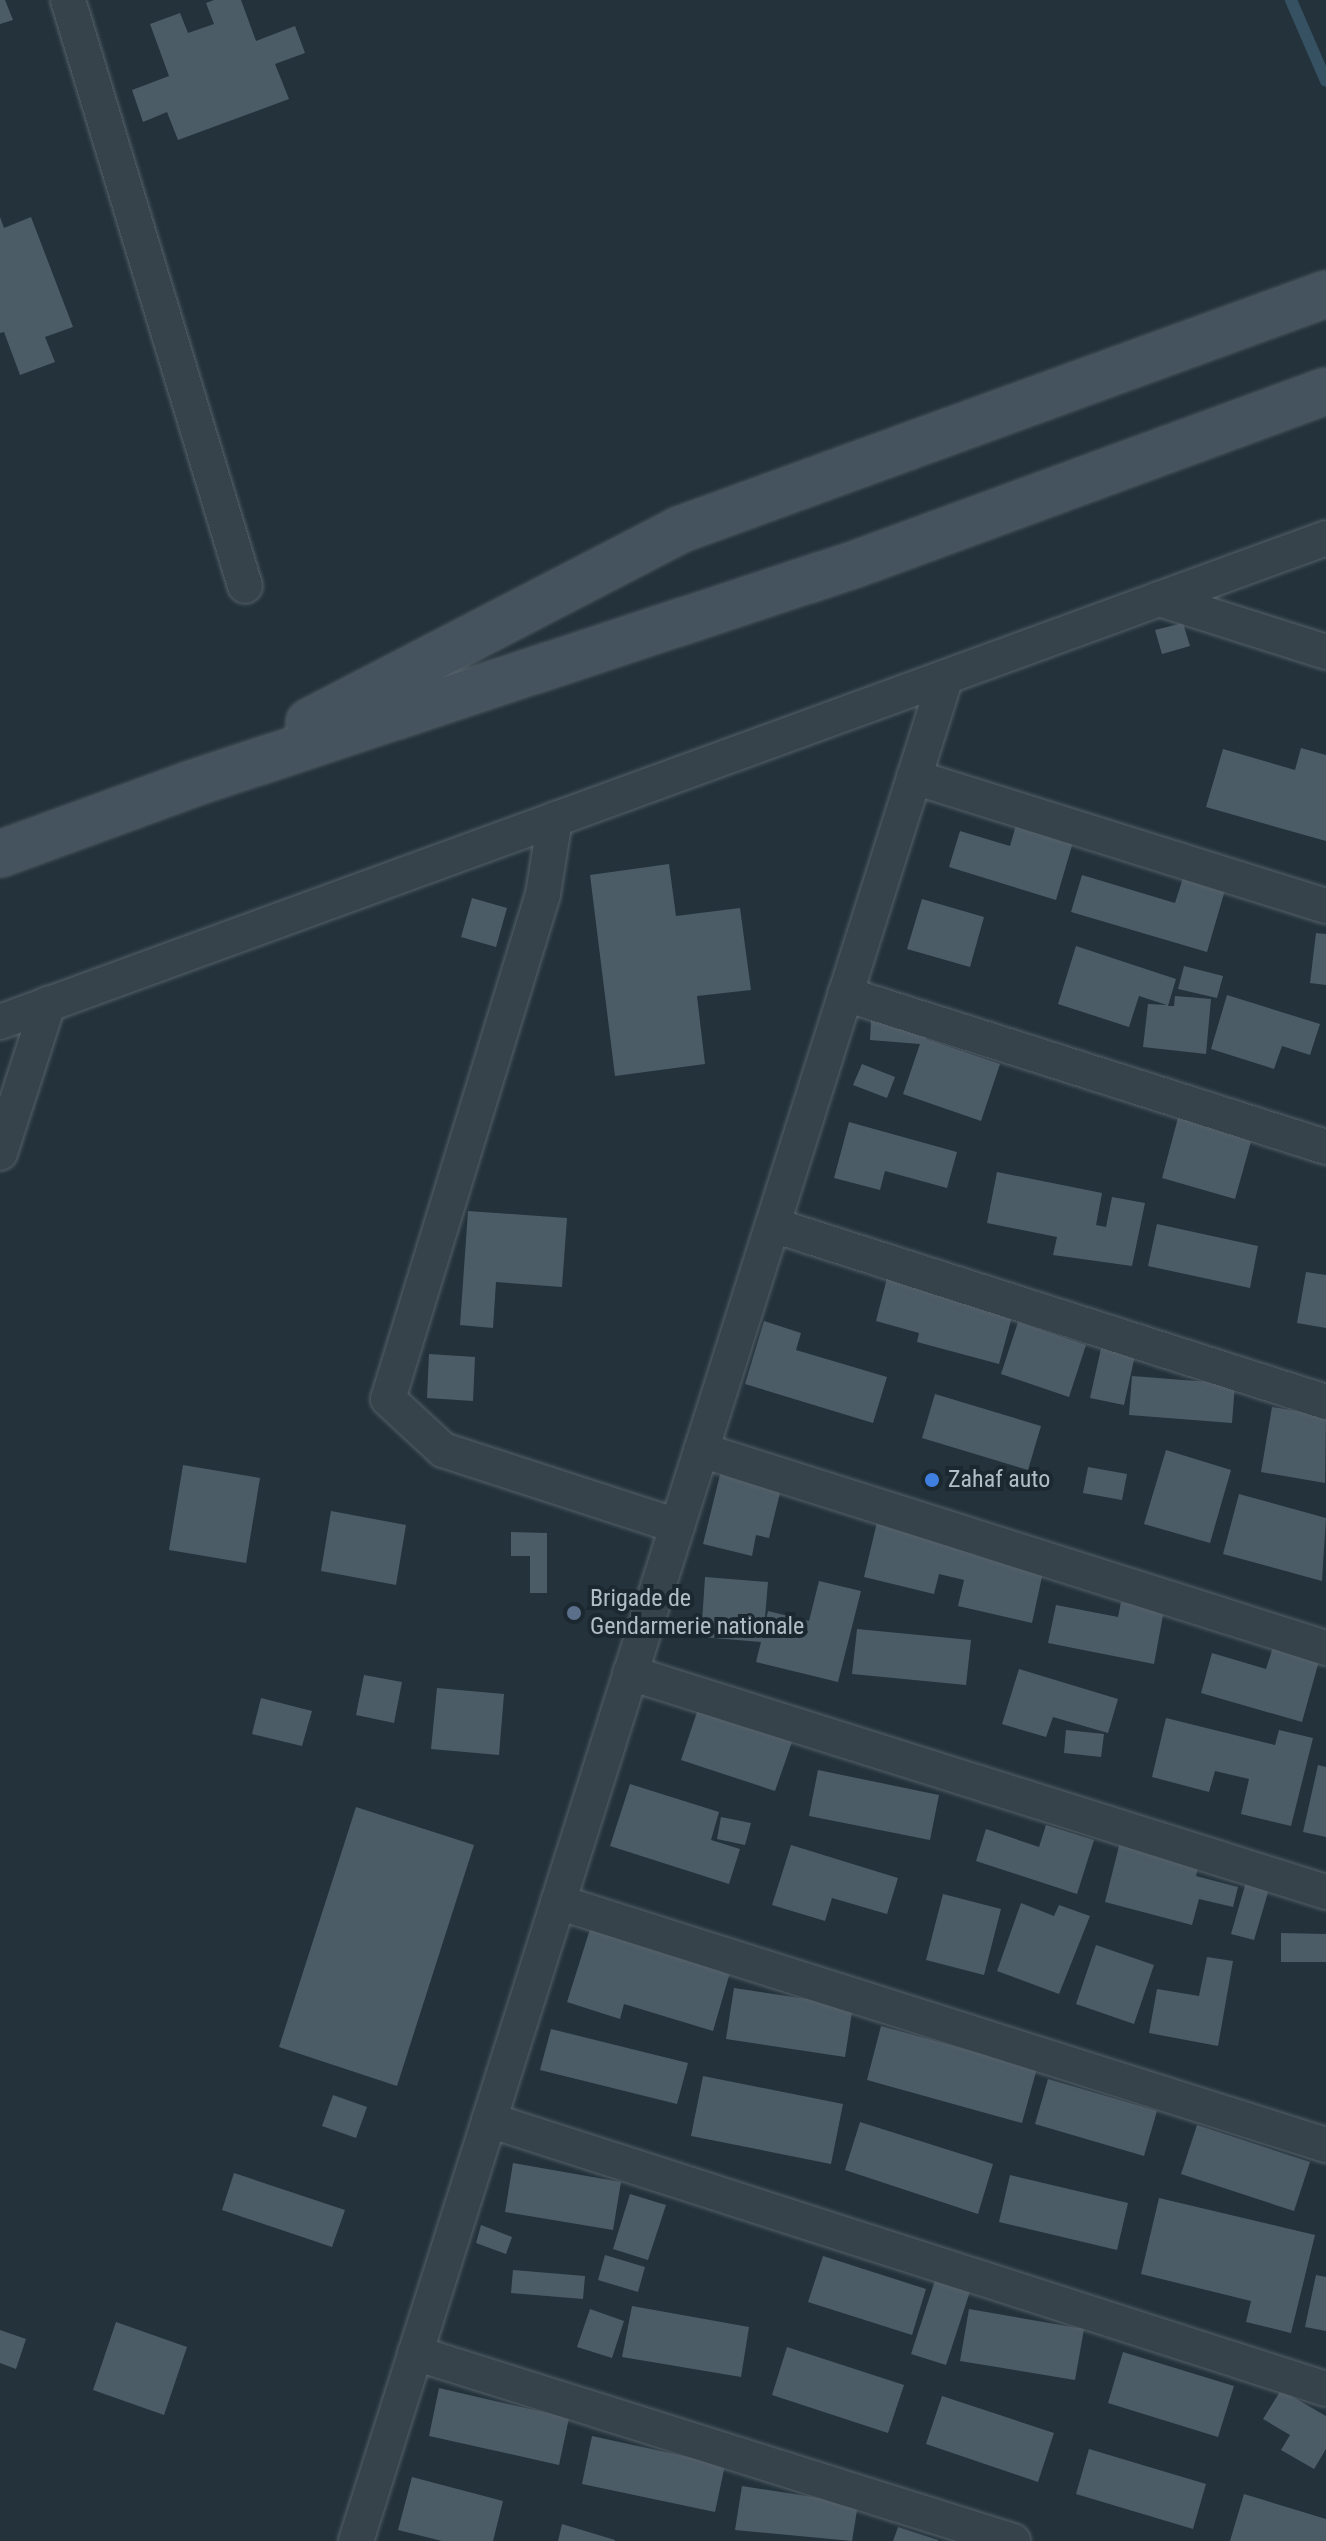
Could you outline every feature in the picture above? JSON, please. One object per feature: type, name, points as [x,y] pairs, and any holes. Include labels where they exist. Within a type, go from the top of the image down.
[{"type":"main road","points":[[191,784],[679,530],[1326,294]]},
{"type":"main road","points":[[0,854],[191,784],[856,564],[1326,391]]},
{"type":"street","points":[[68,0],[245,586]]},
{"type":"street","points":[[0,1022],[1326,538]]},
{"type":"street","points":[[1159,599],[1326,652]]},
{"type":"street","points":[[356,2541],[946,677]]},
{"type":"street","points":[[914,777],[1326,906]]},
{"type":"street","points":[[555,819],[543,894],[388,1399],[443,1450],[677,1526]]},
{"type":"street","points":[[845,994],[1326,1147]]},
{"type":"street","points":[[0,1153],[48,1004]]},
{"type":"street","points":[[773,1225],[1326,1402]]},
{"type":"street","points":[[701,1450],[1326,1648]]},
{"type":"street","points":[[630,1673],[1326,1892]]},
{"type":"street","points":[[558,1902],[1326,2145]]},
{"type":"street","points":[[489,2120],[1326,2389]]},
{"type":"street","points":[[415,2353],[1013,2541]]},
{"type":"building","points":[[0,0],[5,0],[13,20],[0,24]]},
{"type":"building","points":[[241,0],[256,41],[295,26],[305,53],[275,64],[289,99],[178,140],[167,112],[143,122],[132,90],[169,76],[150,24],[180,13],[188,33],[214,24],[206,3]]},
{"type":"building","points":[[0,217],[4,228],[31,217],[73,327],[45,337],[55,362],[20,375],[4,332],[0,333]]},
{"type":"building","points":[[1183,623],[1190,646],[1162,654],[1155,630]]},
{"type":"building","points":[[1301,748],[1326,755],[1326,841],[1206,807],[1223,749],[1295,770]]},
{"type":"building","points":[[1016,825],[1073,842],[1056,900],[949,867],[960,831],[1010,846]]},
{"type":"building","points":[[669,864],[676,916],[740,908],[751,990],[697,996],[705,1064],[615,1076],[590,875]]},
{"type":"building","points":[[1082,875],[1175,903],[1183,878],[1225,890],[1207,952],[1071,912]]},
{"type":"building","points":[[472,898],[507,908],[496,947],[461,937]]},
{"type":"building","points":[[922,899],[984,917],[970,967],[907,949]]},
{"type":"building","points":[[1316,933],[1326,934],[1326,985],[1310,983]]},
{"type":"building","points":[[1076,946],[1176,979],[1168,1006],[1174,1006],[1175,996],[1211,999],[1206,1054],[1143,1047],[1148,1004],[1167,1005],[1139,996],[1129,1027],[1058,1004]]},
{"type":"building","points":[[1184,966],[1223,976],[1217,998],[1178,989]]},
{"type":"building","points":[[1227,995],[1320,1024],[1310,1055],[1282,1046],[1274,1069],[1211,1049]]},
{"type":"building","points":[[872,1002],[928,1007],[926,1039],[1000,1064],[981,1121],[903,1094],[920,1044],[870,1040]]},
{"type":"building","points":[[862,1064],[895,1077],[887,1098],[853,1085]]},
{"type":"building","points":[[1183,1099],[1257,1120],[1235,1199],[1162,1178]]},
{"type":"building","points":[[849,1122],[957,1152],[947,1188],[885,1171],[880,1190],[834,1178]]},
{"type":"building","points":[[997,1172],[1102,1193],[1096,1225],[1106,1227],[1112,1197],[1145,1203],[1132,1266],[1053,1255],[1057,1237],[987,1223]]},
{"type":"building","points":[[468,1211],[567,1218],[562,1287],[496,1282],[493,1328],[460,1325]]},
{"type":"building","points":[[1157,1224],[1258,1246],[1250,1288],[1148,1266]]},
{"type":"building","points":[[1306,1272],[1326,1275],[1326,1328],[1297,1323]]},
{"type":"building","points":[[887,1278],[1017,1299],[999,1364],[917,1342],[919,1333],[876,1321]]},
{"type":"building","points":[[764,1321],[801,1333],[796,1350],[887,1377],[873,1423],[745,1384]]},
{"type":"building","points":[[1018,1322],[1086,1345],[1069,1397],[1001,1374]]},
{"type":"building","points":[[1106,1326],[1140,1333],[1124,1405],[1090,1398]]},
{"type":"building","points":[[429,1354],[475,1357],[473,1401],[427,1398]]},
{"type":"building","points":[[1132,1376],[1235,1384],[1232,1423],[1129,1415]]},
{"type":"building","points":[[935,1394],[1041,1426],[1028,1470],[922,1438]]},
{"type":"building","points":[[1272,1407],[1326,1416],[1325,1483],[1261,1472]]},
{"type":"building","points":[[727,1446],[788,1460],[769,1538],[756,1535],[752,1556],[703,1544]]},
{"type":"building","points":[[1166,1450],[1231,1470],[1210,1543],[1144,1524]]},
{"type":"building","points":[[183,1465],[260,1478],[246,1563],[169,1550]]},
{"type":"building","points":[[1088,1467],[1127,1474],[1122,1500],[1083,1493]]},
{"type":"building","points":[[1239,1494],[1326,1518],[1322,1581],[1223,1554]]},
{"type":"building","points":[[331,1511],[406,1525],[396,1585],[321,1571]]},
{"type":"building","points":[[878,1518],[1046,1558],[1032,1623],[958,1606],[964,1580],[939,1574],[934,1594],[864,1577]]},
{"type":"building","points":[[511,1532],[547,1533],[547,1593],[530,1593],[530,1556],[511,1556]]},
{"type":"building","points":[[705,1577],[768,1582],[764,1629],[768,1611],[809,1621],[819,1581],[861,1591],[838,1682],[756,1662],[761,1642],[701,1637]]},
{"type":"building","points":[[1121,1602],[1164,1610],[1154,1664],[1048,1643],[1056,1605],[1118,1617]]},
{"type":"building","points":[[857,1629],[971,1640],[966,1685],[852,1674]]},
{"type":"building","points":[[1273,1647],[1319,1661],[1302,1722],[1201,1693],[1212,1653],[1266,1669]]},
{"type":"building","points":[[1019,1669],[1118,1699],[1108,1733],[1053,1717],[1046,1737],[1002,1724]]},
{"type":"building","points":[[364,1675],[402,1682],[394,1723],[356,1715]]},
{"type":"building","points":[[437,1688],[504,1694],[499,1755],[431,1749]]},
{"type":"building","points":[[261,1698],[312,1711],[302,1746],[252,1734]]},
{"type":"building","points":[[701,1700],[737,1724],[792,1742],[775,1791],[681,1760]]},
{"type":"building","points":[[1166,1718],[1275,1745],[1279,1730],[1313,1738],[1291,1826],[1241,1814],[1249,1779],[1215,1771],[1209,1792],[1152,1777]]},
{"type":"building","points":[[1066,1730],[1104,1734],[1101,1757],[1064,1753]]},
{"type":"building","points":[[1318,1765],[1326,1767],[1326,1837],[1303,1832]]},
{"type":"building","points":[[818,1770],[939,1795],[930,1840],[809,1816]]},
{"type":"building","points":[[630,1784],[719,1812],[711,1840],[740,1849],[729,1884],[610,1846]]},
{"type":"building","points":[[356,1807],[474,1845],[397,2086],[279,2047]]},
{"type":"building","points":[[721,1817],[751,1823],[745,1845],[717,1839]]},
{"type":"building","points":[[1125,1822],[1204,1843],[1196,1876],[1238,1887],[1233,1907],[1199,1899],[1192,1925],[1105,1902]]},
{"type":"building","points":[[1046,1825],[1094,1840],[1077,1894],[976,1861],[986,1829],[1039,1847]]},
{"type":"building","points":[[791,1845],[898,1878],[887,1914],[832,1898],[825,1921],[772,1905]]},
{"type":"building","points":[[1246,1882],[1269,1889],[1254,1940],[1231,1934]]},
{"type":"building","points":[[943,1894],[1001,1909],[984,1975],[926,1960]]},
{"type":"building","points":[[1021,1903],[1054,1916],[1059,1905],[1090,1916],[1059,1994],[997,1971]]},
{"type":"building","points":[[591,1926],[731,1969],[713,2031],[624,2004],[620,2019],[567,2002]]},
{"type":"building","points":[[1281,1933],[1326,1934],[1326,1962],[1281,1962]]},
{"type":"building","points":[[1096,1945],[1154,1965],[1134,2024],[1076,2004]]},
{"type":"building","points":[[1207,1957],[1233,1961],[1218,2046],[1149,2033],[1157,1989],[1199,1996]]},
{"type":"building","points":[[734,1988],[853,2006],[845,2057],[726,2039]]},
{"type":"building","points":[[881,2026],[1001,2059],[1042,2050],[1022,2123],[867,2080]]},
{"type":"building","points":[[551,2029],[688,2063],[677,2104],[540,2070]]},
{"type":"building","points":[[703,2076],[843,2104],[831,2164],[691,2136]]},
{"type":"building","points":[[1048,2079],[1157,2111],[1144,2156],[1035,2124]]},
{"type":"building","points":[[333,2095],[367,2107],[356,2138],[322,2126]]},
{"type":"building","points":[[860,2122],[993,2164],[978,2214],[845,2170]]},
{"type":"building","points":[[1197,2125],[1310,2162],[1294,2211],[1181,2174]]},
{"type":"building","points":[[513,2163],[621,2182],[613,2230],[505,2212]]},
{"type":"building","points":[[234,2173],[345,2210],[332,2247],[222,2210]]},
{"type":"building","points":[[1010,2175],[1128,2203],[1117,2250],[999,2222]]},
{"type":"building","points":[[630,2194],[666,2205],[648,2260],[613,2249]]},
{"type":"building","points":[[1159,2198],[1315,2235],[1291,2333],[1246,2322],[1251,2301],[1141,2274]]},
{"type":"building","points":[[481,2225],[512,2237],[506,2254],[476,2243]]},
{"type":"building","points":[[605,2255],[645,2267],[638,2292],[598,2280]]},
{"type":"building","points":[[823,2256],[926,2289],[912,2335],[808,2302]]},
{"type":"building","points":[[941,2262],[976,2273],[946,2365],[911,2354]]},
{"type":"building","points":[[513,2270],[585,2276],[583,2299],[511,2293]]},
{"type":"building","points":[[1316,2275],[1326,2277],[1326,2331],[1305,2327]]},
{"type":"building","points":[[632,2306],[749,2327],[741,2377],[622,2357]]},
{"type":"building","points":[[590,2309],[624,2321],[612,2358],[577,2347]]},
{"type":"building","points":[[969,2309],[1084,2329],[1075,2380],[960,2361]]},
{"type":"building","points":[[116,2322],[187,2347],[164,2415],[93,2390]]},
{"type":"building","points":[[0,2330],[26,2339],[16,2369],[0,2363]]},
{"type":"building","points":[[787,2347],[904,2385],[888,2433],[772,2395]]},
{"type":"building","points":[[1123,2352],[1234,2386],[1218,2437],[1108,2403]]},
{"type":"building","points":[[439,2388],[569,2418],[559,2465],[429,2436]]},
{"type":"building","points":[[1281,2390],[1326,2416],[1326,2449],[1314,2469],[1281,2450],[1290,2435],[1263,2419]]},
{"type":"building","points":[[942,2396],[1054,2433],[1038,2482],[926,2444]]},
{"type":"building","points":[[592,2436],[725,2465],[715,2512],[582,2484]]},
{"type":"building","points":[[1089,2449],[1206,2484],[1193,2529],[1076,2494]]},
{"type":"building","points":[[412,2477],[503,2501],[493,2541],[442,2541],[398,2530]]},
{"type":"building","points":[[742,2486],[858,2504],[852,2541],[735,2530]]},
{"type":"building","points":[[1244,2494],[1326,2519],[1326,2541],[1230,2541]]},
{"type":"building","points":[[562,2524],[615,2540],[615,2541],[558,2541]]},
{"type":"building","points":[[898,2527],[938,2540],[938,2541],[893,2541]]},
{"type":"waterway","points":[[1291,0],[1326,81]]},
{"type":"place","name":"Zahaf auto","points":[[932,1480]]},
{"type":"place","name":"Brigade de Gendarmerie nationale","points":[[574,1613]]}]
